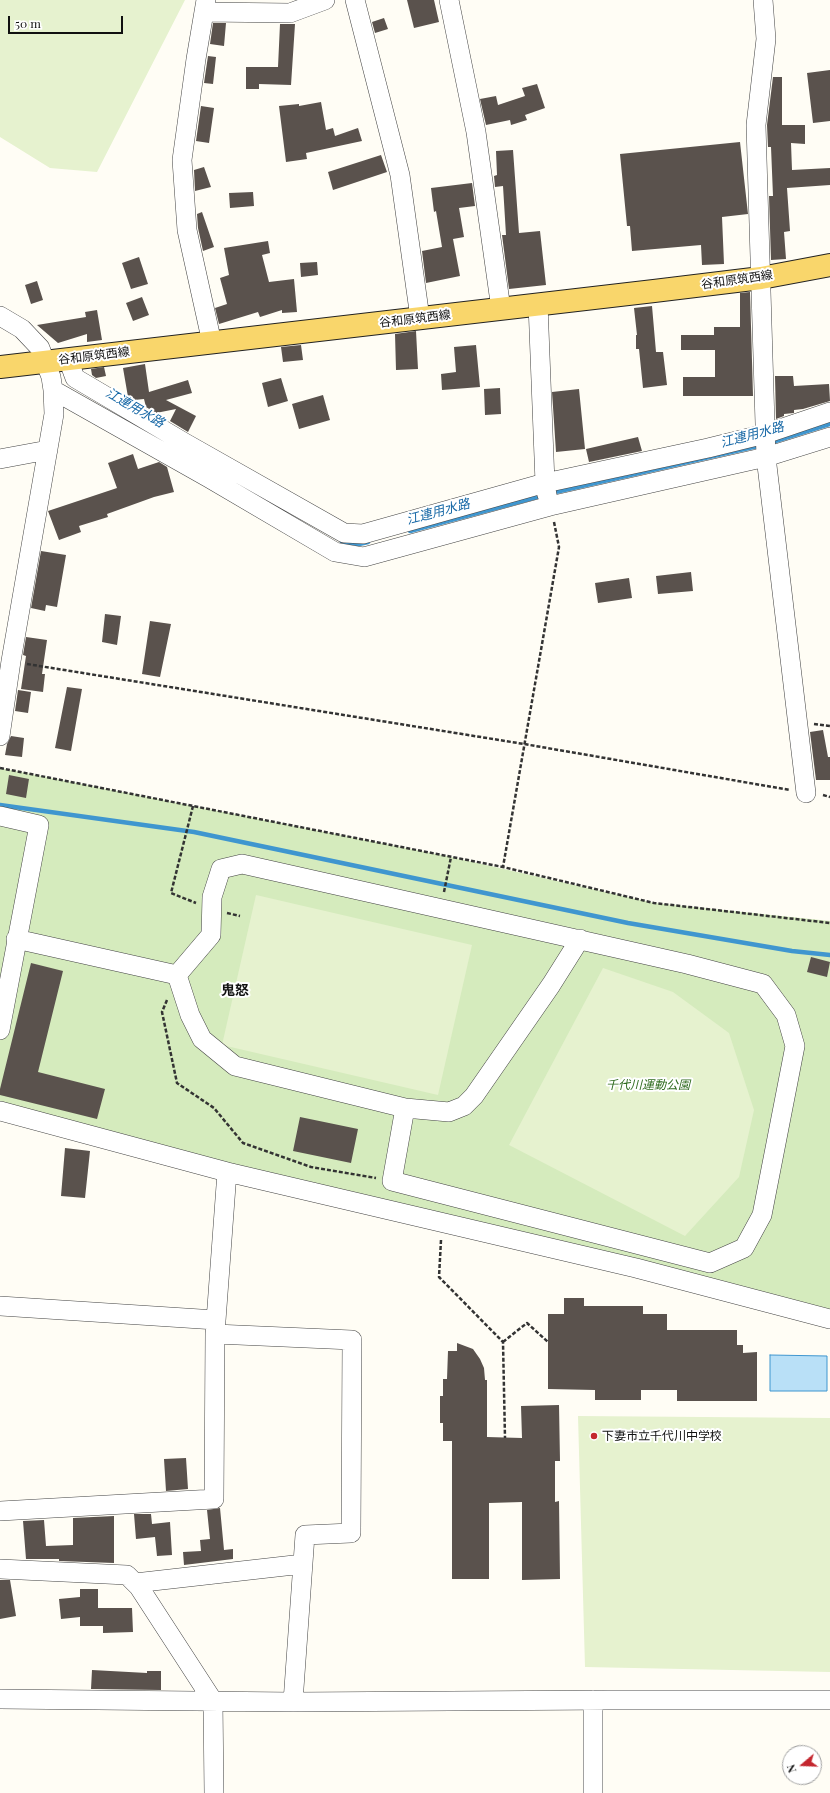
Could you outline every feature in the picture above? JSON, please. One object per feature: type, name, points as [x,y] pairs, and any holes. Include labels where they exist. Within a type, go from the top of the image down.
[{"type":"main road","name":"谷和原筑西線","points":[[0,367],[761,278],[830,265]]},
{"type":"street","points":[[212,343],[188,230],[182,160],[205,6],[290,13],[325,0]]},
{"type":"street","points":[[355,0],[400,174],[420,318]]},
{"type":"street","points":[[449,0],[476,132],[501,309]]},
{"type":"street","points":[[763,0],[766,39],[756,125],[766,457],[806,793]]},
{"type":"street","points":[[538,304],[545,483],[550,506]]},
{"type":"street","points":[[0,316],[22,329],[40,348],[46,362],[54,390],[54,414],[48,450],[6,660],[0,736]]},
{"type":"street","points":[[68,359],[75,378],[185,443],[324,532],[335,552],[364,557],[550,506],[766,457],[830,437]]},
{"type":"street","points":[[54,390],[324,532],[363,534],[545,483],[708,448],[765,434],[830,412]]},
{"type":"street","points":[[0,459],[48,450]]},
{"type":"street","points":[[0,816],[39,825],[16,939],[0,1030]]},
{"type":"street","points":[[177,975],[210,935],[212,897],[221,869],[242,864],[580,939],[687,964],[763,984],[786,1015],[795,1046],[762,1214],[744,1248],[710,1263],[392,1181],[405,1108]]},
{"type":"street","points":[[16,939],[177,975]]},
{"type":"street","points":[[177,975],[190,1015],[202,1039],[234,1066],[405,1108],[450,1112],[464,1106],[474,1096],[551,986],[580,939]]},
{"type":"street","points":[[0,1111],[227,1172],[636,1268],[830,1319]]},
{"type":"street","points":[[0,1511],[214,1499],[216,1327],[227,1172]]},
{"type":"street","points":[[0,1306],[352,1340],[351,1533],[305,1535],[293,1702]]},
{"type":"street","points":[[134,1583],[303,1564]]},
{"type":"street","points":[[0,1569],[127,1575],[134,1583],[213,1701],[214,1793]]},
{"type":"street","points":[[0,1699],[293,1702],[830,1700]]},
{"type":"street","points":[[593,1700],[593,1793]]},
{"type":"path","points":[[504,867],[559,547],[550,506]]},
{"type":"path","points":[[6,660],[524,744],[806,793]]},
{"type":"path","points":[[0,768],[504,867],[654,903],[830,923]]},
{"type":"path","points":[[193,806],[170,893],[212,909],[240,916]]},
{"type":"path","points":[[441,908],[451,857]]},
{"type":"path","points":[[177,975],[162,1012],[177,1083],[214,1108],[243,1143],[311,1167],[392,1181]]},
{"type":"path","points":[[441,1236],[439,1277],[503,1342],[505,1438]]},
{"type":"path","points":[[503,1342],[527,1323],[548,1342]]},
{"type":"green space","points":[[0,0],[185,0],[97,172],[50,168],[0,137]]},
{"type":"green space","name":"千代川運動公園","points":[[0,768],[451,857],[654,903],[830,921],[830,1319],[0,1111]]},
{"type":"green space","points":[[256,895],[472,945],[438,1095],[222,1045]]},
{"type":"green space","points":[[603,968],[673,992],[729,1033],[754,1110],[739,1177],[685,1236],[509,1145]]},
{"type":"green space","points":[[578,1416],[830,1418],[830,1672],[585,1667]]},
{"type":"water","points":[[770,1355],[827,1356],[827,1391],[770,1391]]},
{"type":"building","points":[[407,0],[434,0],[439,22],[414,28]]},
{"type":"building","points":[[384,18],[388,29],[375,33],[372,22]]},
{"type":"building","points":[[213,23],[226,23],[224,46],[210,44]]},
{"type":"building","points":[[280,24],[295,24],[291,85],[259,84],[259,89],[246,89],[246,67],[278,67]]},
{"type":"building","points":[[208,56],[216,57],[213,84],[204,83]]},
{"type":"building","points":[[830,70],[830,121],[813,123],[807,73]]},
{"type":"building","points":[[773,77],[782,77],[782,125],[805,125],[805,144],[791,143],[792,170],[830,168],[830,185],[787,188],[790,231],[784,232],[786,259],[771,260],[769,196],[773,196],[771,147],[768,147],[767,125]]},
{"type":"building","points":[[537,84],[545,108],[525,115],[527,120],[511,125],[510,120],[486,125],[480,99],[496,96],[498,105],[525,96],[522,88]]},
{"type":"building","points":[[321,102],[326,130],[333,128],[335,136],[358,128],[362,141],[306,153],[307,159],[286,162],[279,106],[299,104],[299,106]]},
{"type":"building","points":[[201,106],[214,108],[209,143],[196,141]]},
{"type":"building","points":[[740,142],[748,214],[722,217],[724,264],[702,265],[701,245],[632,251],[630,226],[627,226],[620,154]]},
{"type":"building","points":[[513,150],[519,233],[540,231],[546,285],[509,289],[502,235],[506,235],[503,186],[495,187],[494,176],[497,175],[496,151]]},
{"type":"building","points":[[381,155],[387,172],[333,190],[328,172]]},
{"type":"building","points":[[204,167],[211,187],[195,191],[194,170]]},
{"type":"building","points":[[472,183],[475,206],[459,208],[464,237],[453,239],[460,276],[426,283],[422,251],[442,247],[436,211],[434,212],[431,188]]},
{"type":"building","points":[[253,192],[254,206],[230,208],[229,193]]},
{"type":"building","points":[[202,212],[214,247],[203,251],[198,228],[197,214]]},
{"type":"building","points":[[268,241],[270,253],[262,255],[269,282],[294,279],[297,312],[282,313],[282,310],[260,317],[258,312],[219,324],[215,308],[227,304],[220,278],[229,275],[224,248]]},
{"type":"building","points":[[139,257],[148,284],[131,289],[122,263]]},
{"type":"building","points":[[317,262],[318,275],[301,277],[300,263]]},
{"type":"building","points":[[37,281],[43,300],[31,304],[25,285]]},
{"type":"building","points":[[750,292],[753,396],[683,396],[683,377],[715,377],[715,350],[681,350],[681,335],[714,335],[714,327],[740,327],[740,293]]},
{"type":"building","points":[[142,297],[149,315],[133,321],[126,303]]},
{"type":"building","points":[[652,306],[656,352],[663,352],[667,385],[643,388],[639,349],[636,349],[637,335],[634,308]]},
{"type":"building","points":[[97,310],[102,340],[87,342],[87,334],[58,343],[37,325],[86,317],[85,312]]},
{"type":"building","points":[[416,331],[418,369],[396,370],[395,334]]},
{"type":"building","points":[[301,345],[303,360],[283,362],[281,347]]},
{"type":"building","points":[[476,345],[480,387],[442,390],[441,374],[456,372],[454,347]]},
{"type":"building","points":[[145,364],[149,392],[188,380],[192,393],[166,400],[196,416],[188,432],[170,421],[176,409],[156,413],[146,407],[144,399],[134,400],[128,397],[123,368]]},
{"type":"building","points":[[104,367],[106,376],[96,378],[92,375],[91,369]]},
{"type":"building","points":[[775,376],[793,376],[794,386],[829,384],[830,401],[803,409],[794,410],[794,413],[784,414],[784,416],[776,419]]},
{"type":"building","points":[[281,378],[288,401],[268,407],[262,383]]},
{"type":"building","points":[[500,388],[501,414],[485,415],[484,389]]},
{"type":"building","points":[[579,389],[585,449],[556,452],[552,392]]},
{"type":"building","points":[[323,395],[330,420],[299,429],[292,404]]},
{"type":"building","points":[[638,437],[642,451],[589,462],[586,449]]},
{"type":"building","points":[[133,454],[138,469],[159,462],[167,467],[174,492],[154,497],[107,514],[108,517],[79,526],[81,532],[59,540],[48,511],[117,488],[108,463]]},
{"type":"building","points":[[41,551],[66,555],[57,607],[46,605],[45,611],[31,608]]},
{"type":"building","points":[[691,572],[693,591],[658,594],[656,576]]},
{"type":"building","points":[[629,578],[632,598],[598,603],[595,583]]},
{"type":"building","points":[[105,614],[121,616],[117,645],[102,642]]},
{"type":"building","points":[[150,621],[171,624],[160,677],[142,674]]},
{"type":"building","points":[[26,637],[47,640],[42,674],[45,674],[43,692],[21,689],[26,656],[23,655]]},
{"type":"building","points":[[67,687],[82,689],[71,751],[55,748]]},
{"type":"building","points":[[18,690],[31,692],[28,713],[15,711]]},
{"type":"building","points":[[823,730],[828,757],[830,757],[830,780],[816,780],[810,732]]},
{"type":"building","points":[[11,736],[24,738],[22,757],[5,755],[7,744]]},
{"type":"building","points":[[9,775],[29,779],[26,798],[6,794]]},
{"type":"building","points":[[811,957],[830,962],[827,977],[807,972]]},
{"type":"building","points":[[31,963],[63,971],[38,1072],[105,1089],[97,1119],[0,1095],[0,1089]]},
{"type":"building","points":[[300,1117],[358,1129],[351,1163],[293,1151]]},
{"type":"building","points":[[65,1148],[90,1151],[85,1198],[61,1196]]},
{"type":"building","points":[[564,1298],[584,1298],[584,1306],[643,1306],[643,1314],[667,1314],[667,1330],[737,1330],[737,1345],[743,1345],[743,1353],[757,1352],[757,1401],[677,1401],[677,1390],[641,1390],[641,1400],[595,1400],[595,1390],[548,1389],[548,1314],[564,1314]]},
{"type":"building","points":[[457,1343],[473,1349],[484,1368],[485,1380],[487,1380],[487,1437],[522,1438],[521,1406],[559,1405],[560,1461],[555,1461],[555,1502],[559,1501],[560,1579],[522,1580],[522,1502],[489,1503],[489,1579],[452,1579],[452,1441],[443,1441],[443,1423],[440,1423],[440,1396],[443,1396],[443,1379],[447,1379],[448,1351],[457,1351]]},
{"type":"building","points":[[186,1458],[188,1489],[166,1491],[164,1459]]},
{"type":"building","points":[[220,1508],[224,1550],[233,1549],[233,1559],[184,1565],[183,1552],[201,1551],[200,1540],[210,1539],[207,1510]]},
{"type":"building","points":[[134,1514],[151,1514],[152,1524],[170,1522],[172,1555],[157,1556],[155,1537],[136,1539]]},
{"type":"building","points":[[114,1516],[114,1563],[59,1561],[59,1559],[26,1559],[23,1521],[44,1520],[46,1546],[73,1545],[73,1518]]},
{"type":"building","points":[[0,1580],[10,1580],[16,1616],[0,1619]]},
{"type":"building","points":[[80,1589],[98,1589],[98,1608],[132,1608],[133,1632],[103,1633],[103,1626],[80,1626],[80,1617],[61,1619],[59,1599],[80,1597]]},
{"type":"building","points":[[92,1670],[147,1673],[147,1671],[161,1671],[161,1690],[91,1689]]},
{"type":"waterway","name":"江連用水路","points":[[769,443],[830,424]]},
{"type":"waterway","name":"江連用水路","points":[[551,493],[762,445]]},
{"type":"waterway","name":"江連用水路","points":[[410,531],[544,495]]},
{"type":"waterway","name":"江連用水路","points":[[342,542],[359,544],[368,542]]},
{"type":"waterway","points":[[0,805],[194,832],[628,923],[792,951],[830,955]]},
{"type":"place","name":"下妻市立千代川中学校","points":[[594,1436]]},
{"type":"district","name":"鬼怒","points":[[235,991]]}]
